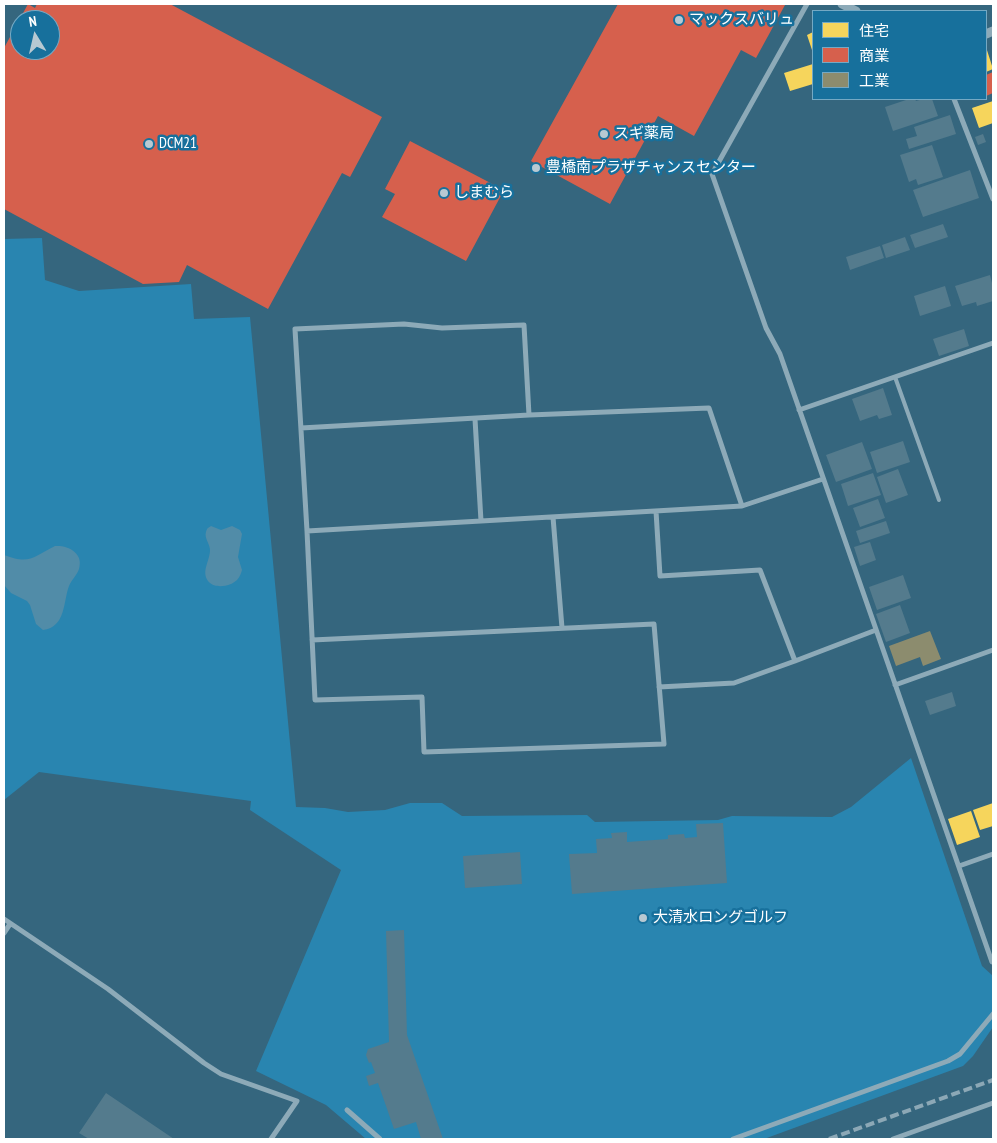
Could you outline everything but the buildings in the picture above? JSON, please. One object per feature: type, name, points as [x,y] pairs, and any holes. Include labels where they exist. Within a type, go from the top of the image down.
[{"type":"street","points":[[807,4],[712,174],[766,328],[780,354],[959,866],[992,962],[993,970]]},
{"type":"street","points":[[842,4],[854,10]]},
{"type":"street","points":[[954,100],[993,199]]},
{"type":"street","points":[[312,640],[654,624],[664,744],[424,752],[422,697],[315,700],[295,328],[404,324],[442,328],[524,325],[529,416]]},
{"type":"street","points":[[799,410],[993,343]]},
{"type":"street","points":[[301,428],[709,408],[742,506]]},
{"type":"street","points":[[475,419],[481,521]]},
{"type":"street","points":[[307,531],[742,506],[823,479]]},
{"type":"street","points":[[656,511],[660,576],[760,570],[795,661]]},
{"type":"street","points":[[553,517],[562,628]]},
{"type":"street","points":[[660,688],[734,683],[876,630]]},
{"type":"street","points":[[895,685],[993,650]]},
{"type":"street","points":[[959,866],[993,854]]},
{"type":"street","points":[[4,919],[108,989],[221,1074],[297,1101],[271,1139]]},
{"type":"street","points":[[4,933],[10,924]]},
{"type":"street","points":[[733,1139],[948,1061],[960,1054],[993,1014]]},
{"type":"street","points":[[893,1139],[993,1103]]},
{"type":"street","points":[[347,1110],[380,1139]]},
{"type":"lane","points":[[895,377],[940,500]]},
{"type":"shaded area","name":"大清水ロングゴルフ","points":[[42,238],[45,280],[79,291],[191,284],[194,319],[250,317],[296,807],[325,808],[348,812],[385,810],[410,803],[442,803],[462,816],[587,815],[595,822],[718,820],[732,816],[832,817],[851,807],[911,758],[982,966],[993,976],[993,1027],[973,1056],[963,1066],[764,1139],[366,1139],[326,1105],[256,1071],[341,870],[250,810],[251,801],[39,772],[4,800],[4,239]]},
{"type":"shaded area","points":[[211,526],[221,530],[232,526],[240,530],[242,534],[238,557],[242,570],[237,580],[226,586],[211,584],[205,573],[210,554],[206,534],[207,529]]},
{"type":"shaded area","points":[[55,546],[65,547],[74,551],[80,563],[78,571],[69,586],[60,619],[50,628],[43,630],[36,624],[27,601],[11,593],[4,585],[4,555],[26,559]]},
{"type":"railway","points":[[829,1139],[993,1080]]},
{"type":"place","name":"マックスバリュ","points":[[679,20]]},
{"type":"place","name":"スギ薬局","points":[[604,134]]},
{"type":"place","name":"DCM21","points":[[149,144]]},
{"type":"place","name":"豊橋南プラザチャンスセンター","points":[[536,168]]},
{"type":"place","name":"しまむら","points":[[444,193]]},
{"type":"place","name":"大清水ロングゴルフ","points":[[643,918]]}]
